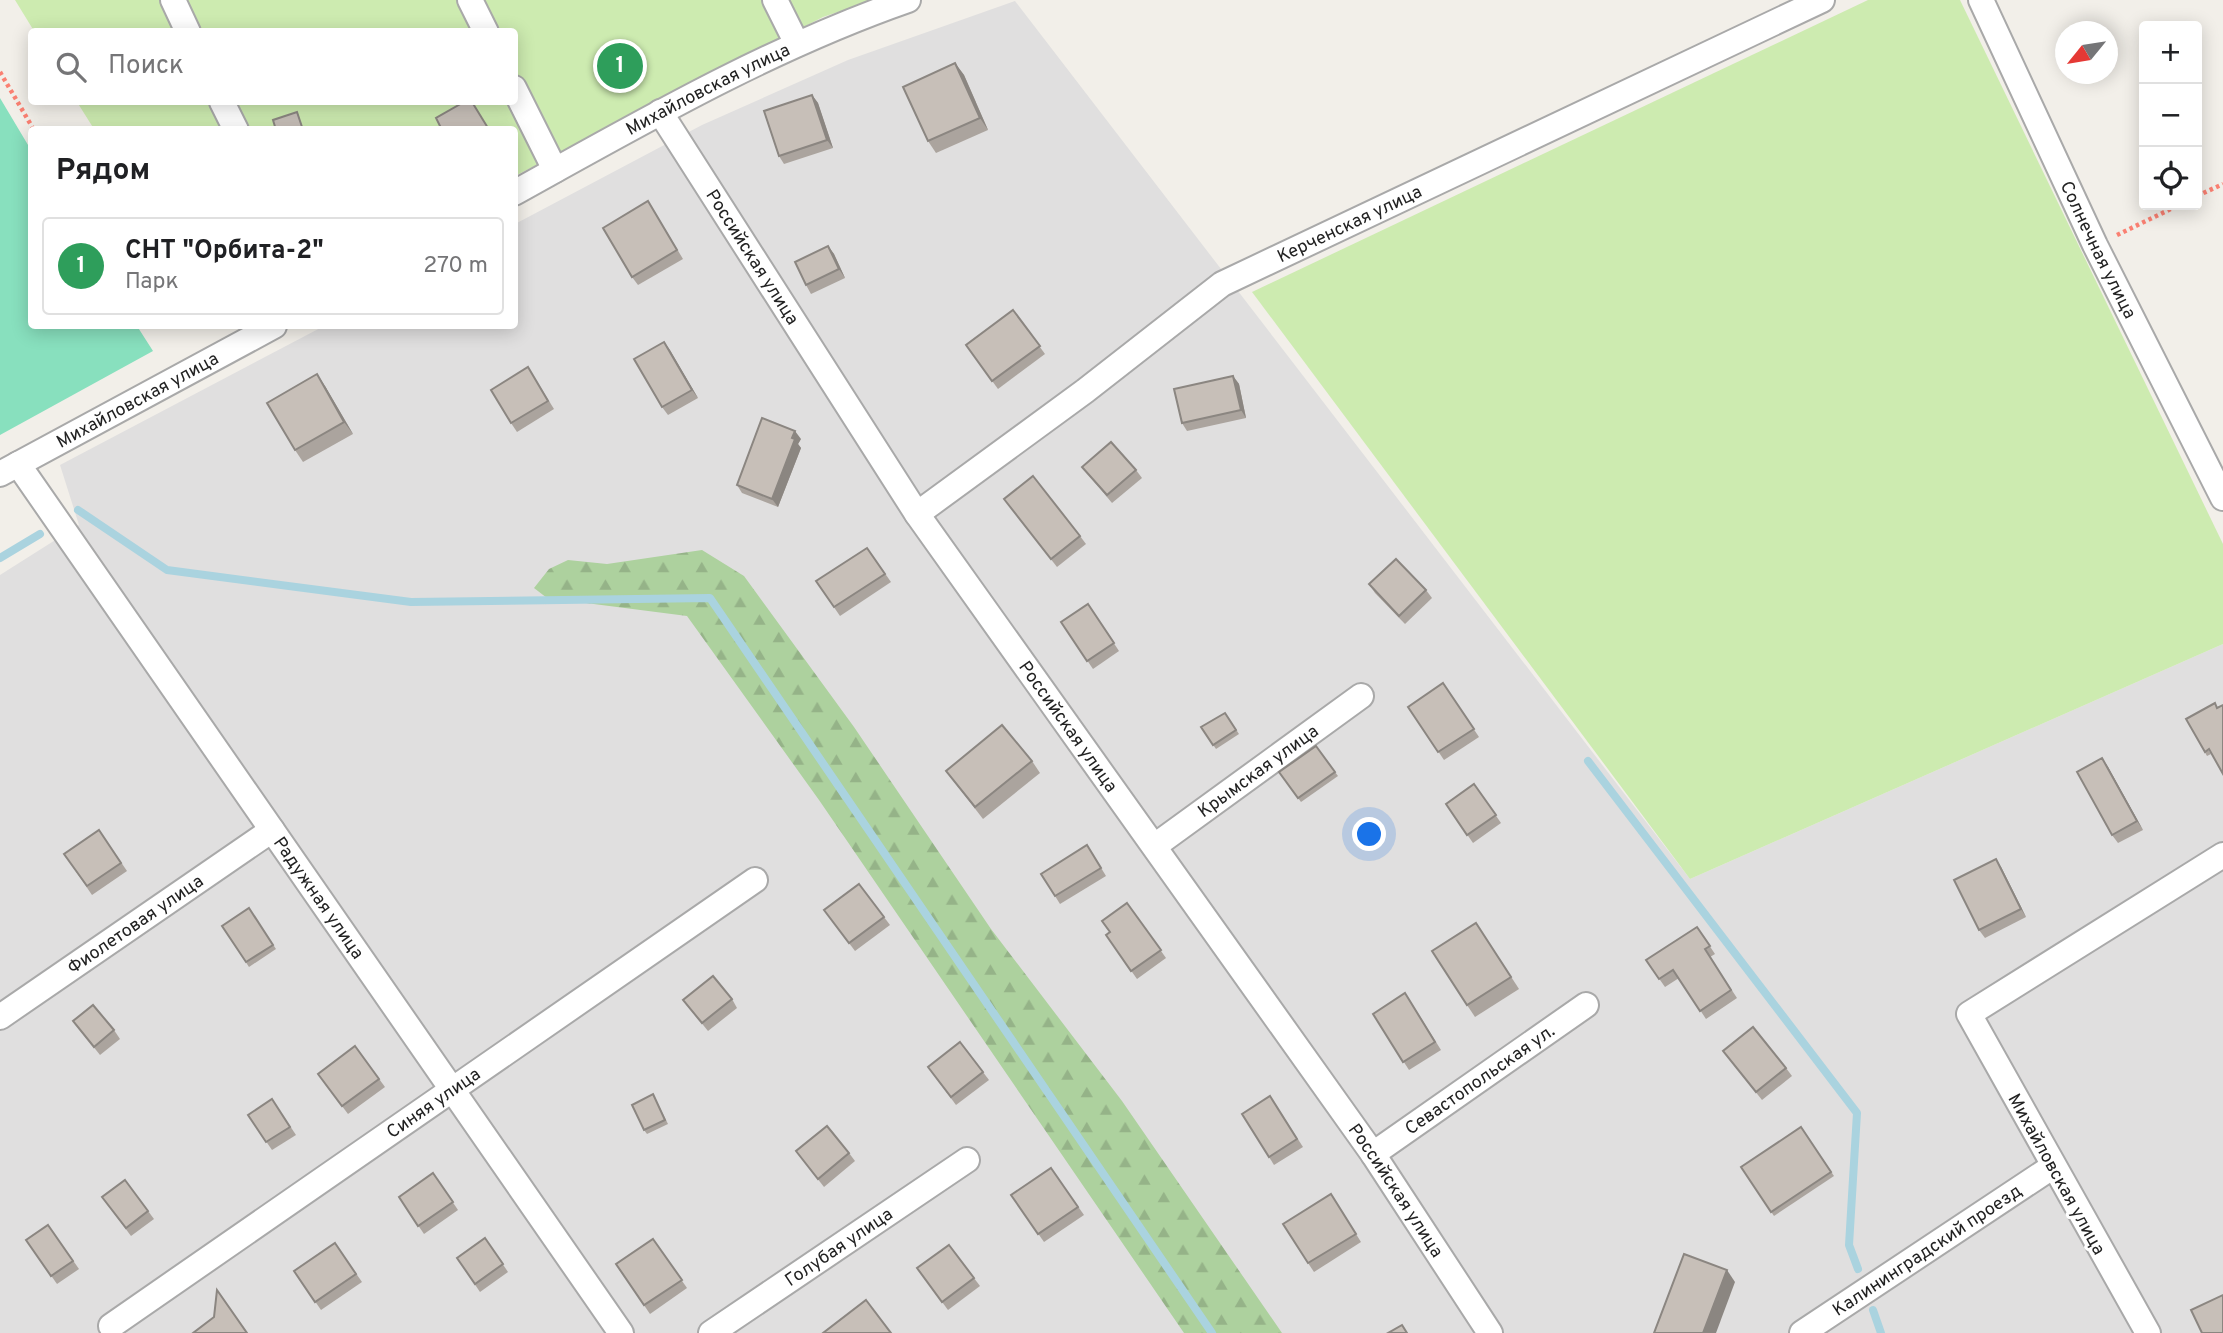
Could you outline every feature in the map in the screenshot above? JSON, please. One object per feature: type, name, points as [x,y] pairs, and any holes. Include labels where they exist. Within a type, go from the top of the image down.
[{"type":"street","points":[[173,0],[186,28]]},
{"type":"street","points":[[470,0],[484,28]]},
{"type":"street","points":[[775,0],[797,44]]},
{"type":"street","name":"Михайловская улица","points":[[518,191],[660,112],[835,25],[908,0]]},
{"type":"street","name":"Керченская улица","points":[[917,514],[1086,391],[1222,284],[1822,0]]},
{"type":"street","name":"Солнечная улица","points":[[1981,0],[2095,245],[2223,498]]},
{"type":"street","points":[[518,96],[555,170]]},
{"type":"street","points":[[224,105],[234,126]]},
{"type":"street","name":"Российская улица","points":[[660,112],[917,514],[1156,845],[1373,1154],[1490,1333]]},
{"type":"street","name":"Михайловская улица","points":[[9,469],[268,329]]},
{"type":"street","name":"Радужная улица","points":[[9,469],[272,830],[621,1333]]},
{"type":"street","name":"Крымская улица","points":[[1156,845],[1361,696]]},
{"type":"street","name":"Фиолетовая улица","points":[[0,1017],[272,830]]},
{"type":"street","name":"Михайловская улица","points":[[2148,1333],[2052,1167],[1969,1014],[2223,855]]},
{"type":"street","name":"Синяя улица","points":[[111,1326],[755,880]]},
{"type":"street","name":"Севастопольская ул.","points":[[1373,1154],[1586,1005]]},
{"type":"street","name":"Голубая улица","points":[[711,1333],[967,1160]]},
{"type":"street","name":"Калининградский проезд","points":[[1802,1333],[2052,1167]]},
{"type":"path","points":[[0,72],[32,126]]},
{"type":"path","points":[[2202,194],[2223,184]]},
{"type":"path","points":[[2095,245],[2168,210]]},
{"type":"shaded area","points":[[1015,1],[1690,879],[2223,644],[2223,1333],[0,1333],[0,575],[79,525],[60,465],[318,329],[518,329],[518,222],[702,125],[848,60]]},
{"type":"green space","points":[[15,0],[874,0],[823,17],[518,174],[518,126],[92,126],[79,105],[518,105],[518,28],[32,28]]},
{"type":"green space","points":[[1868,0],[1960,0],[2223,544],[2223,644],[1690,879],[1252,292]]},
{"type":"green space","points":[[0,98],[28,145],[28,329],[139,329],[153,351],[0,435]]},
{"type":"green space","points":[[702,550],[744,576],[854,727],[991,929],[1122,1101],[1282,1333],[1184,1333],[819,800],[687,616],[547,598],[534,588],[549,569],[568,560],[607,564]]},
{"type":"building","points":[[955,63],[980,118],[928,141],[903,87]]},
{"type":"building","points":[[812,95],[827,140],[779,156],[764,111]]},
{"type":"building","points":[[459,105],[474,105],[487,126],[440,126],[436,118]]},
{"type":"building","points":[[297,112],[302,126],[275,126],[273,120]]},
{"type":"building","points":[[648,201],[677,250],[632,277],[603,228]]},
{"type":"building","points":[[828,246],[839,269],[806,285],[795,262]]},
{"type":"building","points":[[1013,310],[1040,346],[992,381],[966,345]]},
{"type":"building","points":[[664,342],[692,390],[662,407],[634,359]]},
{"type":"building","points":[[528,367],[548,401],[511,423],[491,390]]},
{"type":"building","points":[[317,374],[344,422],[295,450],[267,403]]},
{"type":"building","points":[[1233,376],[1241,410],[1182,423],[1174,389]]},
{"type":"building","points":[[762,418],[795,431],[792,438],[795,439],[772,499],[737,485]]},
{"type":"building","points":[[1111,442],[1136,470],[1107,495],[1082,467]]},
{"type":"building","points":[[1033,476],[1080,536],[1051,559],[1004,499]]},
{"type":"building","points":[[867,548],[885,574],[834,607],[816,581]]},
{"type":"building","points":[[1396,559],[1426,590],[1399,616],[1369,584]]},
{"type":"building","points":[[1088,604],[1114,643],[1087,661],[1061,622]]},
{"type":"building","points":[[1443,683],[1474,729],[1438,752],[1408,707]]},
{"type":"building","points":[[2215,703],[2217,708],[2223,705],[2223,774],[2209,749],[2205,752],[2186,719]]},
{"type":"building","points":[[1225,713],[1236,730],[1213,745],[1201,727]]},
{"type":"building","points":[[1002,725],[1032,761],[975,807],[946,771]]},
{"type":"building","points":[[1316,746],[1335,772],[1298,798],[1279,772]]},
{"type":"building","points":[[2102,758],[2137,821],[2112,835],[2077,772]]},
{"type":"building","points":[[1474,784],[1496,815],[1467,835],[1446,804]]},
{"type":"building","points":[[99,830],[121,863],[87,886],[64,854]]},
{"type":"building","points":[[1087,845],[1101,868],[1055,896],[1041,874]]},
{"type":"building","points":[[1996,859],[2021,909],[1979,930],[1954,880]]},
{"type":"building","points":[[859,884],[884,917],[849,943],[824,910]]},
{"type":"building","points":[[1127,903],[1161,950],[1131,971],[1106,935],[1110,932],[1102,921]]},
{"type":"building","points":[[249,908],[273,945],[246,962],[222,926]]},
{"type":"building","points":[[1476,923],[1511,977],[1467,1005],[1432,951]]},
{"type":"building","points":[[1697,927],[1710,946],[1705,949],[1731,990],[1700,1011],[1673,970],[1659,979],[1646,960]]},
{"type":"building","points":[[713,976],[732,999],[702,1023],[683,1000]]},
{"type":"building","points":[[1405,993],[1435,1042],[1403,1062],[1373,1014]]},
{"type":"building","points":[[93,1005],[114,1030],[94,1047],[73,1021]]},
{"type":"building","points":[[1753,1027],[1786,1068],[1756,1092],[1723,1051]]},
{"type":"building","points":[[960,1042],[983,1072],[951,1097],[928,1067]]},
{"type":"building","points":[[355,1046],[379,1079],[342,1106],[318,1074]]},
{"type":"building","points":[[653,1094],[665,1120],[644,1130],[632,1105]]},
{"type":"building","points":[[1270,1096],[1297,1139],[1269,1157],[1242,1114]]},
{"type":"building","points":[[272,1099],[290,1127],[266,1142],[248,1115]]},
{"type":"building","points":[[827,1126],[849,1153],[818,1179],[796,1151]]},
{"type":"building","points":[[1801,1127],[1831,1172],[1771,1212],[1741,1167]]},
{"type":"building","points":[[1051,1168],[1078,1207],[1038,1234],[1011,1195]]},
{"type":"building","points":[[433,1173],[453,1202],[418,1226],[399,1197]]},
{"type":"building","points":[[125,1180],[148,1211],[126,1228],[102,1197]]},
{"type":"building","points":[[1331,1194],[1356,1234],[1308,1263],[1283,1224]]},
{"type":"building","points":[[48,1225],[73,1261],[51,1276],[26,1240]]},
{"type":"building","points":[[485,1238],[503,1264],[475,1284],[457,1258]]},
{"type":"building","points":[[653,1239],[682,1280],[644,1305],[616,1264]]},
{"type":"building","points":[[335,1243],[356,1274],[315,1302],[294,1271]]},
{"type":"building","points":[[949,1245],[974,1278],[942,1302],[917,1268]]},
{"type":"building","points":[[1684,1254],[1727,1270],[1703,1333],[1654,1333]]},
{"type":"building","points":[[217,1290],[247,1333],[193,1333],[214,1317]]},
{"type":"building","points":[[2223,1295],[2223,1333],[2202,1333],[2191,1310]]},
{"type":"building","points":[[866,1300],[891,1333],[823,1333]]},
{"type":"building","points":[[1402,1325],[1407,1333],[1388,1333]]},
{"type":"waterway","points":[[78,510],[167,570],[411,602],[710,598],[1212,1333]]},
{"type":"waterway","points":[[0,558],[40,534]]},
{"type":"waterway","points":[[1588,761],[1857,1113],[1849,1245],[1858,1269]]},
{"type":"waterway","points":[[1873,1310],[1881,1333]]},
{"type":"place","name":"СНТ \"Орбита-2\"","points":[[620,66]]}]
